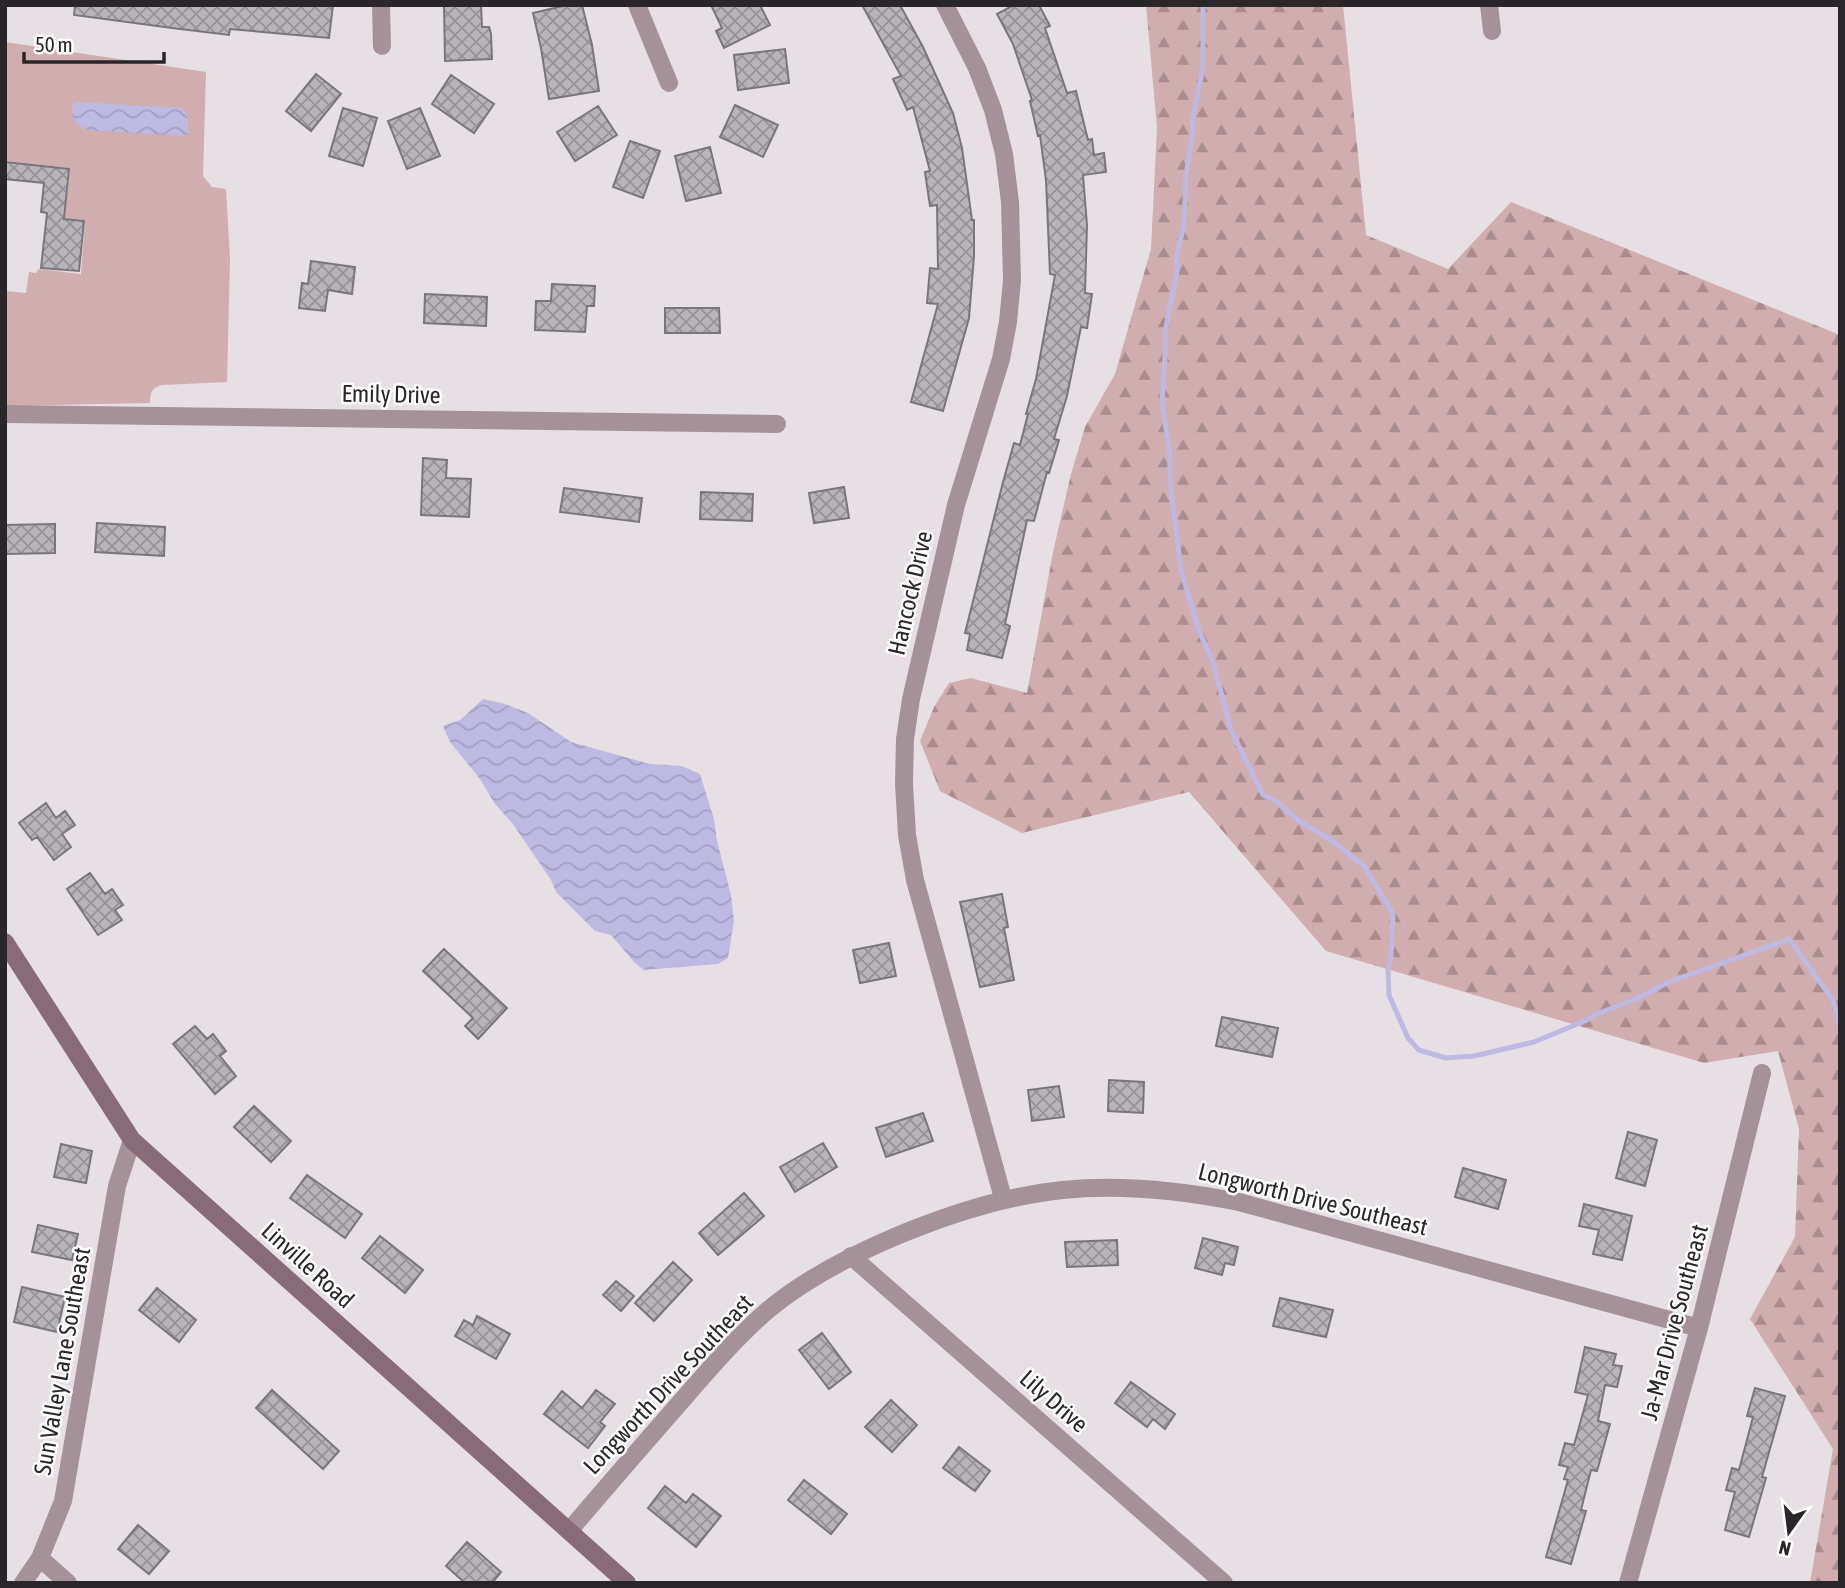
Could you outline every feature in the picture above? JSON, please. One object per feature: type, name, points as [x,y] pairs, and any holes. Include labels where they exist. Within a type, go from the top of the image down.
[{"type":"main road","name":"Linville Road","points":[[5,942],[132,1140],[627,1583]]},
{"type":"street","points":[[381,5],[382,46]]},
{"type":"street","points":[[637,5],[669,83]]},
{"type":"street","name":"Hancock Drive","points":[[945,5],[977,68],[993,110],[1004,154],[1010,202],[1012,280],[1001,359],[956,505],[911,699],[905,739],[904,784],[907,835],[915,880],[1003,1198]]},
{"type":"street","points":[[1489,5],[1492,31]]},
{"type":"street","name":"Emily Drive","points":[[5,414],[777,424]]},
{"type":"street","name":"Ja-Mar Drive Southeast","points":[[1628,1583],[1699,1328],[1762,1073]]},
{"type":"street","name":"Sun Valley Lane Southeast","points":[[23,1583],[40,1558],[63,1500],[117,1186],[132,1140]]},
{"type":"street","name":"Longworth Drive Southeast","points":[[569,1531],[699,1381],[769,1310],[808,1281],[851,1256],[922,1226],[1003,1198],[1099,1186],[1150,1187],[1193,1193],[1252,1205],[1699,1328]]},
{"type":"street","name":"Lily Drive","points":[[851,1256],[1224,1583]]},
{"type":"street","points":[[40,1558],[68,1583]]},
{"type":"green space","points":[[1146,5],[1343,5],[1366,235],[1448,269],[1511,202],[1840,335],[1840,1583],[1810,1583],[1833,1449],[1750,1319],[1795,1237],[1799,1129],[1778,1051],[1704,1063],[1326,951],[1189,792],[1022,833],[940,791],[920,741],[934,707],[949,683],[971,678],[1027,693],[1053,552],[1071,474],[1085,427],[1115,374],[1151,249],[1157,128]]},
{"type":"green space","points":[[5,42],[206,72],[203,176],[212,187],[226,189],[230,258],[227,382],[162,385],[152,391],[150,403],[5,406],[5,291],[26,293],[29,272],[36,273],[38,269],[81,274],[85,220],[65,218],[70,168],[5,161]]},
{"type":"water","points":[[78,102],[182,108],[187,114],[189,133],[184,136],[89,130],[77,124],[73,118],[73,105]]},
{"type":"water","points":[[483,699],[528,713],[571,742],[650,764],[682,766],[700,774],[714,819],[731,895],[734,921],[728,958],[718,964],[644,970],[611,935],[595,931],[556,892],[551,880],[513,824],[450,742],[443,726],[460,720]]},
{"type":"building","points":[[75,5],[333,5],[329,38],[230,29],[229,35],[172,28],[74,15]]},
{"type":"building","points":[[444,5],[481,5],[482,27],[489,27],[491,34],[492,59],[445,61]]},
{"type":"building","points":[[567,5],[582,5],[599,91],[549,99],[533,13]]},
{"type":"building","points":[[711,5],[760,5],[770,25],[724,48],[716,31],[722,28]]},
{"type":"building","points":[[862,5],[900,5],[923,47],[953,113],[962,148],[974,220],[974,256],[969,318],[943,411],[911,402],[938,304],[927,303],[930,268],[938,269],[937,205],[930,206],[925,172],[930,171],[913,107],[907,110],[893,79],[901,76]]},
{"type":"building","points":[[1014,5],[1039,5],[1050,26],[1045,28],[1067,93],[1076,91],[1088,140],[1092,139],[1094,155],[1104,153],[1106,172],[1083,175],[1087,225],[1085,293],[1092,294],[1087,328],[1081,327],[1067,396],[1054,439],[1059,440],[1034,521],[1027,520],[1005,624],[1010,626],[1002,658],[967,650],[970,634],[965,633],[1014,443],[1020,445],[1028,414],[1055,275],[1050,274],[1046,180],[1040,135],[1038,136],[1030,101],[1032,100],[1013,44],[997,14]]},
{"type":"building","points":[[785,49],[789,83],[738,90],[734,55]]},
{"type":"building","points":[[316,74],[341,94],[311,131],[286,111]]},
{"type":"building","points":[[451,75],[494,104],[474,133],[432,104]]},
{"type":"building","points":[[735,105],[778,125],[763,157],[720,137]]},
{"type":"building","points":[[598,106],[617,135],[575,161],[557,132]]},
{"type":"building","points":[[343,108],[377,118],[363,166],[329,156]]},
{"type":"building","points":[[420,108],[440,156],[407,169],[388,121]]},
{"type":"building","points":[[630,141],[660,151],[643,198],[613,187]]},
{"type":"building","points":[[710,147],[721,193],[686,201],[675,156]]},
{"type":"building","points":[[5,162],[69,169],[64,219],[84,221],[79,271],[41,268],[47,213],[41,212],[44,183],[5,179]]},
{"type":"building","points":[[311,261],[355,267],[352,294],[328,290],[325,311],[299,308],[302,283],[308,284]]},
{"type":"building","points":[[552,284],[595,286],[594,306],[587,306],[585,332],[535,330],[536,301],[551,301]]},
{"type":"building","points":[[425,294],[487,297],[486,326],[424,323]]},
{"type":"building","points":[[665,308],[719,308],[720,333],[665,333]]},
{"type":"building","points":[[423,458],[447,460],[446,478],[471,479],[469,517],[421,515]]},
{"type":"building","points":[[844,487],[849,518],[814,523],[809,493]]},
{"type":"building","points":[[564,488],[642,498],[639,522],[560,512]]},
{"type":"building","points":[[701,492],[753,494],[752,521],[700,519]]},
{"type":"building","points":[[97,523],[165,527],[164,556],[95,552]]},
{"type":"building","points":[[55,524],[55,553],[5,554],[5,525]]},
{"type":"building","points":[[46,803],[56,818],[65,811],[75,825],[62,834],[71,847],[54,860],[37,837],[32,840],[19,823]]},
{"type":"building","points":[[90,873],[105,894],[112,889],[123,905],[115,910],[122,920],[98,935],[67,889]]},
{"type":"building","points":[[1002,894],[1008,927],[1004,928],[1014,980],[980,987],[960,902]]},
{"type":"building","points":[[889,943],[896,976],[860,983],[853,950]]},
{"type":"building","points":[[444,949],[507,1008],[478,1039],[465,1026],[473,1018],[423,971]]},
{"type":"building","points":[[1222,1017],[1278,1028],[1272,1057],[1216,1046]]},
{"type":"building","points":[[195,1026],[207,1039],[213,1034],[226,1051],[220,1056],[236,1076],[215,1094],[173,1044]]},
{"type":"building","points":[[1109,1080],[1144,1082],[1143,1113],[1108,1111]]},
{"type":"building","points":[[1059,1086],[1064,1117],[1032,1121],[1028,1090]]},
{"type":"building","points":[[254,1106],[291,1141],[271,1162],[234,1127]]},
{"type":"building","points":[[923,1113],[933,1141],[886,1157],[876,1128]]},
{"type":"building","points":[[1628,1132],[1657,1140],[1645,1186],[1616,1178]]},
{"type":"building","points":[[823,1143],[837,1167],[795,1192],[780,1167]]},
{"type":"building","points":[[61,1144],[92,1151],[86,1183],[54,1177]]},
{"type":"building","points":[[1463,1168],[1506,1180],[1498,1209],[1455,1197]]},
{"type":"building","points":[[307,1175],[362,1214],[345,1238],[290,1198]]},
{"type":"building","points":[[744,1193],[764,1216],[718,1255],[699,1233]]},
{"type":"building","points":[[1584,1204],[1632,1216],[1622,1260],[1593,1254],[1599,1230],[1579,1226]]},
{"type":"building","points":[[38,1225],[78,1234],[72,1260],[32,1252]]},
{"type":"building","points":[[380,1236],[423,1270],[405,1293],[362,1258]]},
{"type":"building","points":[[1203,1238],[1238,1247],[1234,1265],[1225,1263],[1222,1275],[1195,1268]]},
{"type":"building","points":[[1117,1240],[1118,1265],[1067,1267],[1065,1242]]},
{"type":"building","points":[[673,1262],[692,1280],[654,1321],[635,1303]]},
{"type":"building","points":[[616,1281],[634,1296],[621,1311],[603,1295]]},
{"type":"building","points":[[22,1287],[65,1297],[57,1332],[14,1322]]},
{"type":"building","points":[[157,1288],[196,1320],[179,1342],[139,1310]]},
{"type":"building","points":[[1280,1298],[1333,1310],[1326,1337],[1273,1326]]},
{"type":"building","points":[[477,1316],[510,1334],[496,1359],[455,1336],[464,1320],[473,1325]]},
{"type":"building","points":[[822,1333],[851,1372],[829,1389],[799,1350]]},
{"type":"building","points":[[1585,1347],[1616,1354],[1613,1365],[1622,1366],[1617,1387],[1605,1385],[1598,1421],[1610,1424],[1597,1471],[1591,1470],[1581,1510],[1586,1511],[1571,1564],[1546,1557],[1568,1480],[1564,1479],[1568,1467],[1559,1465],[1565,1443],[1574,1445],[1588,1395],[1575,1392]]},
{"type":"building","points":[[1131,1382],[1175,1414],[1165,1429],[1153,1419],[1147,1427],[1115,1403]]},
{"type":"building","points":[[1755,1388],[1785,1396],[1762,1477],[1766,1478],[1749,1537],[1725,1530],[1735,1492],[1726,1490],[1732,1468],[1739,1470],[1753,1417],[1747,1416]]},
{"type":"building","points":[[272,1390],[339,1451],[323,1469],[256,1408]]},
{"type":"building","points":[[596,1390],[615,1404],[600,1422],[605,1426],[588,1448],[544,1414],[562,1391],[582,1408]]},
{"type":"building","points":[[891,1400],[917,1425],[892,1452],[865,1427]]},
{"type":"building","points":[[959,1447],[990,1471],[975,1491],[943,1468]]},
{"type":"building","points":[[804,1480],[847,1514],[831,1534],[788,1500]]},
{"type":"building","points":[[665,1486],[686,1503],[693,1494],[721,1516],[696,1547],[648,1508]]},
{"type":"building","points":[[138,1525],[169,1551],[149,1574],[118,1549]]},
{"type":"building","points":[[467,1542],[501,1572],[492,1583],[465,1583],[446,1566]]},
{"type":"waterway","points":[[1203,5],[1203,68],[1192,121],[1184,225],[1176,258],[1178,266],[1165,333],[1162,403],[1170,454],[1170,482],[1181,570],[1199,631],[1213,662],[1231,730],[1263,795],[1276,801],[1299,821],[1330,839],[1365,867],[1393,914],[1388,970],[1389,995],[1408,1038],[1419,1050],[1446,1058],[1474,1056],[1534,1042],[1636,999],[1669,982],[1789,939],[1833,1000],[1840,1026]]}]
